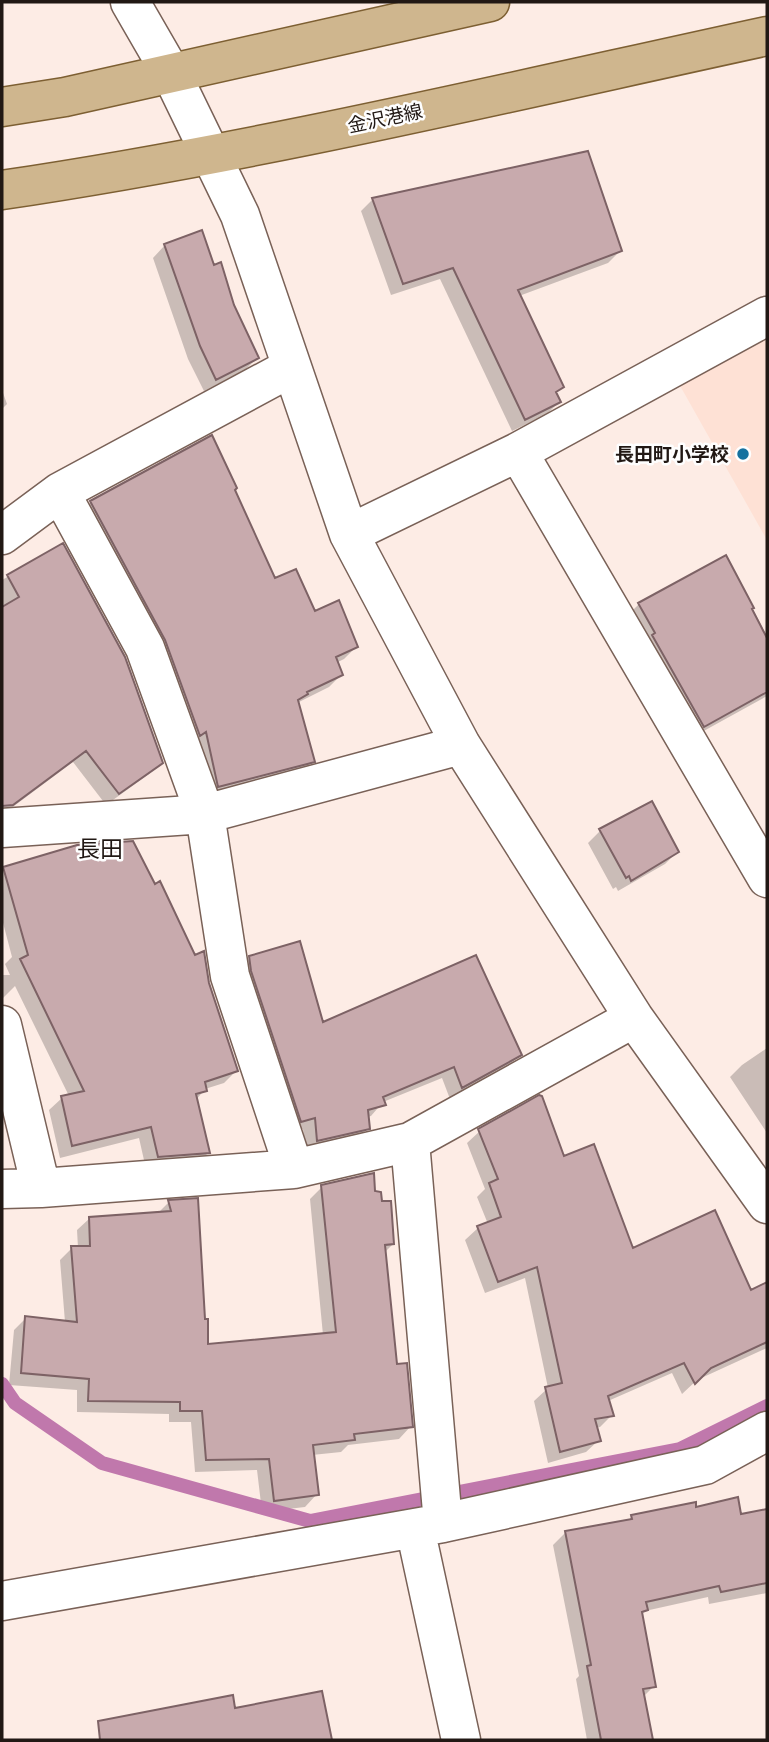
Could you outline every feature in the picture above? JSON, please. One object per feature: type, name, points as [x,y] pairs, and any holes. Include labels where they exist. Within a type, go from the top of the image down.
[{"type":"main road","points":[[2,107],[65,97],[490,2]]},
{"type":"main road","name":"金沢港線","points":[[2,190],[282,140],[767,36]]},
{"type":"street","points":[[130,2],[171,73],[240,215],[349,534],[461,745],[634,1018],[767,1204]]},
{"type":"street","points":[[349,534],[518,452],[767,316]]},
{"type":"street","points":[[2,535],[60,492],[292,367]]},
{"type":"street","points":[[518,452],[767,878]]},
{"type":"street","points":[[60,492],[145,648],[205,814],[230,976],[294,1169]]},
{"type":"street","points":[[2,828],[205,814],[461,745]]},
{"type":"street","points":[[2,1189],[294,1169],[411,1142],[634,1018]]},
{"type":"street","points":[[2,1025],[41,1188]]},
{"type":"street","points":[[411,1142],[439,1477],[429,1526],[461,1740]]},
{"type":"street","points":[[2,1601],[429,1526],[705,1465],[767,1431]]},
{"type":"shaded area","name":"長田町小学校","points":[[767,319],[767,540],[670,368]]},
{"type":"building","points":[[588,151],[622,251],[518,290],[564,387],[556,392],[561,402],[525,420],[453,268],[403,284],[372,198]]},
{"type":"building","points":[[202,230],[214,265],[221,262],[234,305],[259,358],[216,380],[200,346],[164,244]]},
{"type":"building","points":[[212,435],[275,578],[296,569],[315,611],[339,600],[358,647],[336,657],[343,675],[307,692],[308,694],[298,700],[315,762],[218,787],[206,732],[200,736],[165,640],[90,501]]},
{"type":"building","points":[[63,543],[125,657],[163,763],[119,794],[86,751],[13,805],[2,806],[2,607],[19,597],[7,575]]},
{"type":"building","points":[[726,555],[767,638],[767,692],[704,727],[652,635],[655,633],[638,603]]},
{"type":"building","points":[[652,801],[679,852],[631,881],[629,876],[626,878],[599,829]]},
{"type":"building","points":[[133,841],[155,884],[160,881],[195,955],[204,951],[209,983],[238,1071],[205,1082],[207,1091],[196,1094],[210,1153],[158,1157],[151,1127],[72,1146],[61,1096],[84,1091],[20,959],[28,955],[3,867],[77,845]]},
{"type":"building","points":[[300,941],[323,1022],[476,955],[522,1055],[462,1088],[454,1067],[383,1097],[386,1105],[368,1110],[370,1129],[317,1141],[315,1118],[301,1122],[251,971],[249,956]]},
{"type":"building","points":[[539,1095],[542,1096],[564,1156],[594,1144],[633,1248],[715,1210],[751,1290],[767,1282],[767,1342],[711,1368],[695,1384],[684,1363],[608,1396],[614,1416],[595,1419],[601,1441],[560,1452],[545,1387],[562,1383],[537,1267],[498,1282],[477,1226],[501,1217],[489,1183],[498,1179],[478,1129]]},
{"type":"building","points":[[374,1173],[375,1191],[381,1192],[382,1201],[391,1201],[394,1244],[385,1245],[397,1364],[407,1363],[413,1427],[354,1434],[355,1440],[313,1445],[319,1495],[274,1501],[269,1459],[206,1460],[202,1411],[180,1411],[180,1402],[88,1401],[89,1379],[21,1373],[25,1316],[77,1322],[71,1246],[90,1246],[89,1217],[171,1211],[168,1200],[198,1198],[208,1344],[336,1332],[321,1185]]},
{"type":"building","points":[[738,1497],[741,1514],[767,1509],[767,1583],[721,1592],[719,1586],[646,1602],[648,1610],[642,1612],[656,1687],[643,1689],[653,1740],[601,1740],[587,1666],[591,1665],[565,1531],[632,1519],[631,1515],[696,1502],[696,1507]]},
{"type":"building","points":[[322,1691],[332,1740],[100,1740],[98,1721],[233,1695],[235,1708]]},
{"type":"waterway","points":[[2,1384],[15,1403],[102,1463],[310,1521],[680,1449],[767,1406]]},
{"type":"place","name":"長田町小学校","points":[[743,454]]},
{"type":"district","name":"長田","points":[[100,849]]}]
